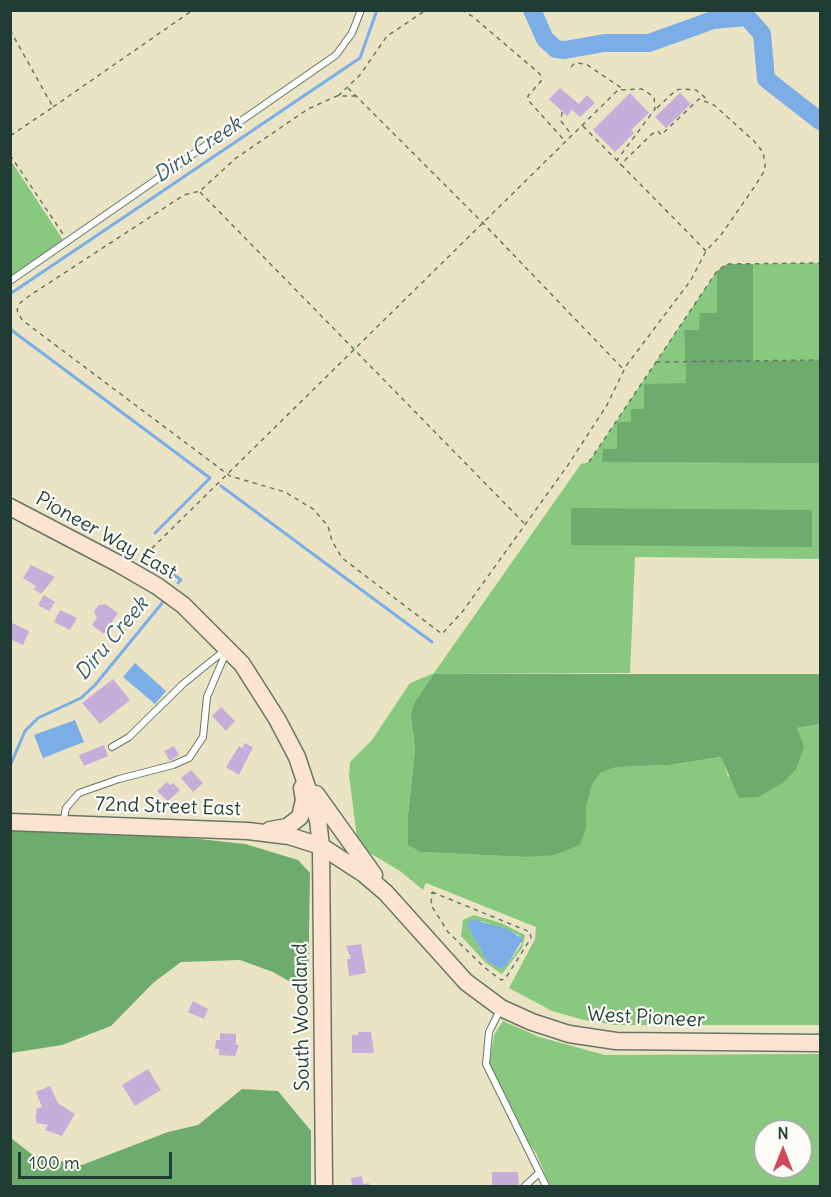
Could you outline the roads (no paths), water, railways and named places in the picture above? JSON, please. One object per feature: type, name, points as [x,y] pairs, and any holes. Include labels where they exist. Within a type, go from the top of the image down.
[{"type":"main road","name":"Pioneer Way East","points":[[10,507],[130,570],[183,605],[228,648],[256,685],[297,757],[308,782],[318,820],[321,846]]},
{"type":"main road","points":[[248,831],[287,827],[300,817],[304,800],[297,757]]},
{"type":"main road","points":[[308,782],[386,893]]},
{"type":"main road","name":"72nd Street East","points":[[10,822],[248,831],[289,836],[321,846]]},
{"type":"main road","name":"West Pioneer","points":[[321,846],[364,874],[386,893],[465,982],[501,1008],[549,1028],[589,1039],[646,1043],[820,1042]]},
{"type":"main road","name":"South Woodland","points":[[321,846],[324,1186]]},
{"type":"lane","points":[[10,281],[336,55],[352,33],[361,10]]},
{"type":"lane","points":[[112,747],[129,737],[183,684],[228,648]]},
{"type":"lane","points":[[63,824],[66,808],[79,793],[119,779],[173,765],[189,758],[204,736],[207,697],[228,648]]},
{"type":"lane","points":[[501,1008],[489,1032],[486,1064],[546,1186]]},
{"type":"lane","points":[[525,1186],[539,1173]]},
{"type":"water","points":[[135,663],[166,691],[155,704],[123,677]]},
{"type":"water","points":[[75,720],[84,742],[43,758],[34,735]]},
{"type":"water","points":[[475,920],[507,929],[523,939],[507,965],[500,969],[487,961],[467,925],[469,921]]},
{"type":"waterway","name":"Diru Creek","points":[[10,294],[360,58],[377,10]]},
{"type":"waterway","points":[[532,10],[545,39],[556,49],[565,50],[604,43],[649,43],[713,20],[747,17],[762,34],[766,79],[820,121]]},
{"type":"waterway","name":"Diru Creek","points":[[10,329],[210,478],[155,533]]},
{"type":"waterway","name":"Diru Creek","points":[[221,486],[432,642]]},
{"type":"waterway","name":"Diru Creek","points":[[151,558],[181,580],[178,583]]},
{"type":"waterway","name":"Diru Creek","points":[[10,766],[25,731],[38,718],[81,698],[95,685],[163,602]]}]
